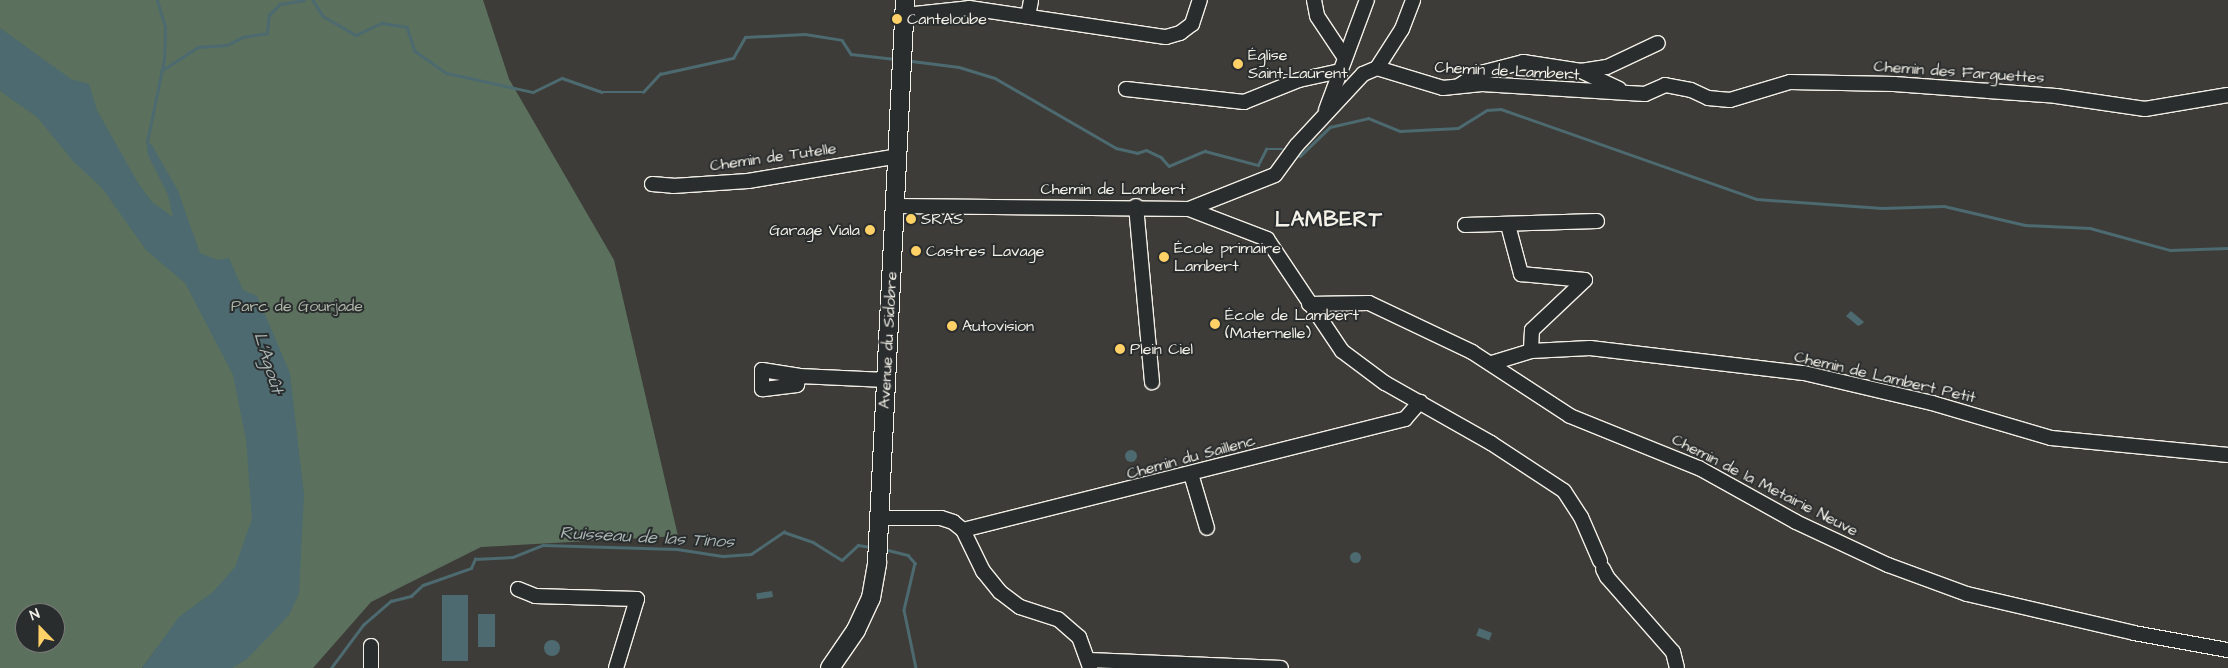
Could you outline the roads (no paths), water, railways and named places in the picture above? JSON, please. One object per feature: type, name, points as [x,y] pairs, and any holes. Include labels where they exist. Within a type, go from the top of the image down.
[{"type":"main road","name":"Avenue du Sidobre","points":[[830,668],[856,630],[871,598],[877,563],[899,156],[905,7]]},
{"type":"street","points":[[1020,10],[1031,0]]},
{"type":"street","points":[[905,7],[1020,10],[1166,37],[1180,33],[1192,24],[1200,0]]},
{"type":"street","points":[[1314,0],[1317,16],[1342,65]]},
{"type":"street","points":[[1324,118],[1367,0]]},
{"type":"street","points":[[1376,68],[1402,29],[1413,0]]},
{"type":"street","points":[[1457,86],[1477,74],[1523,62],[1581,71],[1607,67],[1658,43]]},
{"type":"street","points":[[1126,89],[1244,102],[1298,80],[1342,65]]},
{"type":"street","name":"Chemin de Lambert","points":[[895,206],[1136,206],[1189,209],[1274,175],[1297,145],[1324,118],[1362,74],[1376,68],[1443,88],[1491,84],[1645,94],[1665,85],[1691,90]]},
{"type":"street","points":[[1581,71],[1603,84],[1633,94]]},
{"type":"street","name":"Chemin des Farguettes","points":[[1691,90],[1708,98],[1730,100],[1790,82],[1894,84],[2056,96],[2145,109],[2228,95]]},
{"type":"street","name":"Chemin de Tutelle","points":[[652,184],[672,186],[748,181],[899,156]]},
{"type":"street","points":[[1136,206],[1152,382]]},
{"type":"street","points":[[1189,209],[1266,239],[1342,351],[1385,383],[1491,443],[1564,491],[1581,517],[1607,577],[1673,652],[1677,668]]},
{"type":"street","points":[[1465,225],[1598,221]]},
{"type":"street","points":[[1508,224],[1521,274],[1586,280],[1532,330],[1531,351]]},
{"type":"street","name":"Chemin de la Metairie Neuve","points":[[1309,304],[1369,303],[1492,363],[1570,416],[1699,468],[1796,522],[1888,565],[1967,594],[2134,633],[2228,650]]},
{"type":"street","name":"Chemin de Lambert Petit","points":[[1492,363],[1531,351],[1590,348],[1804,373],[1932,403],[2051,438],[2228,454]]},
{"type":"street","points":[[799,376],[886,380]]},
{"type":"street","name":"Chemin du Saillenc","points":[[963,530],[1405,419],[1420,402]]},
{"type":"street","points":[[1192,474],[1207,528]]},
{"type":"street","points":[[878,518],[941,518],[963,530],[983,571],[1000,592],[1020,606],[1058,619],[1079,637],[1090,664],[1281,668]]},
{"type":"street","points":[[518,589],[535,596],[637,598],[616,668]]},
{"type":"street","points":[[371,646],[371,668]]},
{"type":"water","name":"L'Agoût","points":[[0,28],[71,79],[89,84],[97,110],[138,183],[152,202],[173,217],[168,195],[148,155],[146,140],[152,145],[178,191],[200,253],[218,260],[229,258],[243,290],[257,296],[290,373],[304,495],[299,594],[289,615],[247,659],[232,668],[142,668],[179,617],[213,592],[235,567],[252,519],[246,440],[233,375],[185,283],[146,250],[102,188],[73,161],[37,117],[0,91]]},
{"type":"water","points":[[1851,311],[1864,322],[1862,324],[1858,326],[1846,316]]},
{"type":"water","points":[[1133,450],[1136,451],[1136,461],[1129,462],[1126,461],[1125,454],[1126,451]]},
{"type":"water","points":[[1355,551],[1361,557],[1355,563],[1349,557]]},
{"type":"water","points":[[772,591],[773,597],[757,599],[756,594]]},
{"type":"water","points":[[442,595],[468,595],[468,661],[442,661]]},
{"type":"water","points":[[478,614],[495,614],[495,647],[478,647]]},
{"type":"water","points":[[1479,628],[1492,633],[1489,640],[1476,635]]},
{"type":"water","points":[[552,640],[560,648],[552,656],[544,648]]},
{"type":"waterway","points":[[147,142],[164,60],[165,27],[157,0]]},
{"type":"waterway","points":[[161,71],[198,47],[227,45],[243,37],[267,33],[269,15],[280,4],[304,0]]},
{"type":"waterway","points":[[313,0],[323,16],[356,35],[382,23],[407,27],[415,51],[447,73],[533,92],[562,78],[602,92],[643,92],[660,74],[733,58],[745,37],[805,34],[842,40],[851,54],[895,59]]},
{"type":"waterway","points":[[912,61],[959,67],[995,78],[1116,148],[1137,153],[1146,150],[1161,157],[1169,166],[1205,151],[1258,165],[1266,149],[1282,149]]},
{"type":"waterway","points":[[1296,155],[1300,156],[1330,127],[1368,118],[1400,131],[1458,128],[1487,110],[1501,109],[1757,199],[1882,208],[1944,206],[2025,225],[2090,228],[2170,250],[2228,248]]},
{"type":"waterway","name":"Ruisseau de las Tinos","points":[[331,668],[363,625],[391,601],[411,596],[423,585],[471,568],[475,559],[513,557],[543,545],[677,549],[723,556],[751,554],[784,532],[813,542],[842,560],[858,545],[870,547]]},
{"type":"waterway","name":"Ruisseau de las Tinos","points":[[888,550],[908,555],[915,563],[904,610],[916,668]]},
{"type":"place","name":"Canteloube","points":[[897,19]]},
{"type":"place","name":"Église Saint-Laurent","points":[[1238,64]]},
{"type":"place","name":"SRAS","points":[[911,219]]},
{"type":"place","name":"Garage Viala","points":[[870,230]]},
{"type":"place","name":"Castres Lavage","points":[[916,251]]},
{"type":"place","name":"École primaire Lambert","points":[[1164,257]]},
{"type":"place","name":"École de Lambert (Maternelle)","points":[[1215,324]]},
{"type":"place","name":"Autovision","points":[[952,326]]},
{"type":"place","name":"Plein Ciel","points":[[1120,349]]},
{"type":"district","name":"LAMBERT","points":[[1329,220]]},
{"type":"park label","name":"Parc de Gourjade","points":[[297,306]]}]
